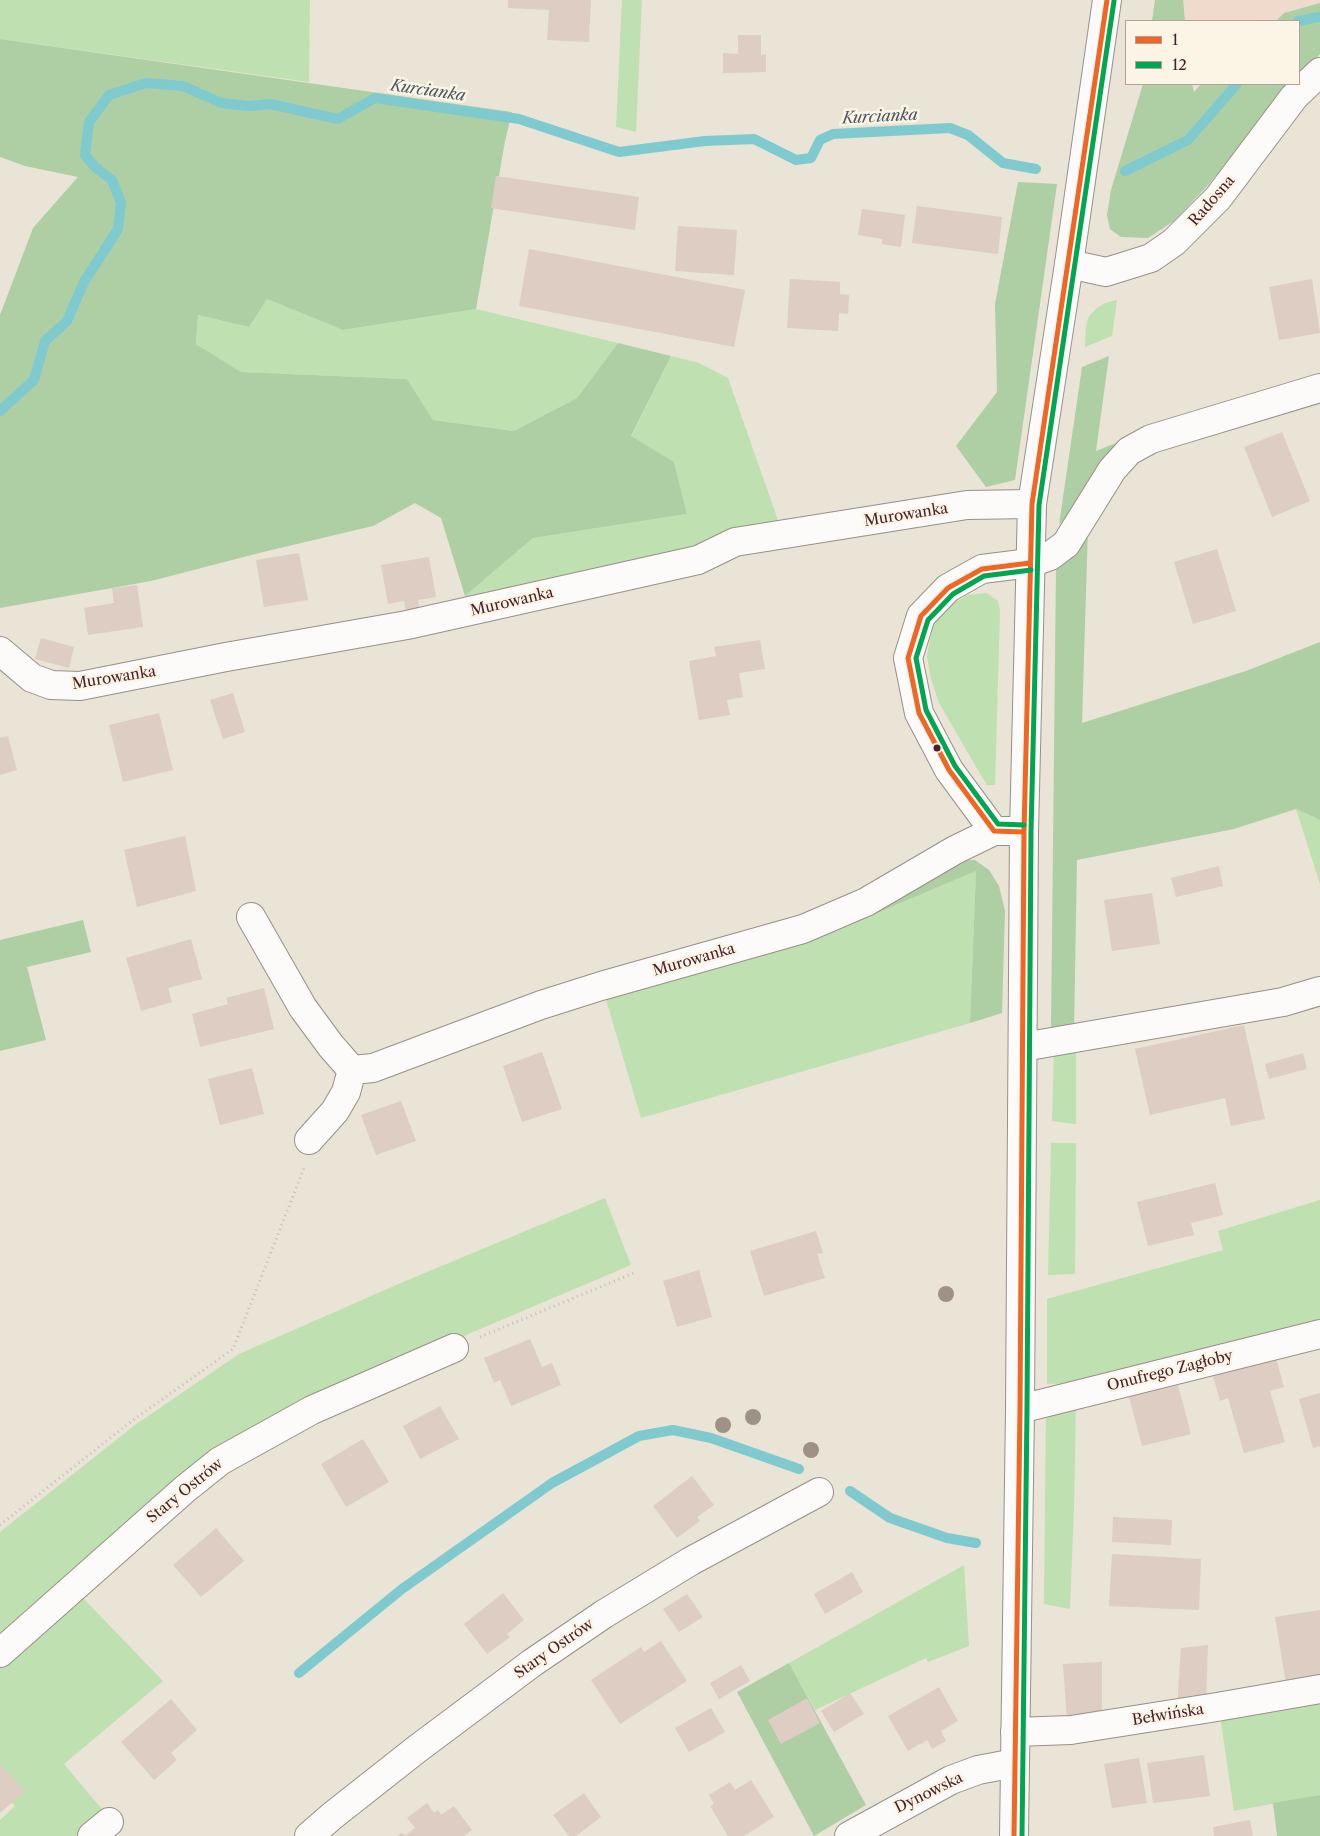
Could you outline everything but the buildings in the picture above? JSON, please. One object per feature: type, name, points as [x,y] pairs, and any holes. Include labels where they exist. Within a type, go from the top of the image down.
[{"type":"street","points":[[1014,1836],[1020,1409],[1024,832],[1032,504],[1107,0]]},
{"type":"street","name":"Radosna","points":[[1069,264],[1106,272],[1151,258],[1174,242],[1218,198],[1294,97],[1320,72]]},
{"type":"street","points":[[994,831],[949,770],[919,713],[908,658],[921,616],[948,588],[982,569],[1030,563],[1050,556],[1066,544],[1112,470],[1129,451],[1151,439],[1171,432],[1320,388]]},
{"type":"street","name":"Murowanka","points":[[0,651],[32,678],[51,685],[80,686],[226,657],[407,625],[698,560],[735,542],[967,505],[1032,504]]},
{"type":"street","name":"Murowanka","points":[[352,1070],[373,1068],[541,1005],[601,986],[803,929],[866,902],[956,850],[994,831],[1024,832]]},
{"type":"street","points":[[251,917],[303,1008],[331,1046],[352,1070],[346,1092],[336,1111],[309,1140]]},
{"type":"street","points":[[1023,1046],[1283,1002],[1320,991]]},
{"type":"street","name":"Onufrego Zagłoby","points":[[1020,1409],[1320,1334]]},
{"type":"street","name":"Stary Ostrów","points":[[0,1653],[184,1489],[220,1461],[312,1410],[454,1348]]},
{"type":"street","name":"Stary Ostrów","points":[[309,1836],[416,1749],[532,1663],[604,1614],[691,1561],[819,1492]]},
{"type":"street","name":"Bełwińska","points":[[1014,1732],[1071,1730],[1218,1707],[1320,1688]]},
{"type":"street","name":"Dynowska","points":[[849,1836],[951,1780],[978,1770],[1015,1763]]},
{"type":"path","points":[[0,1524],[133,1420],[233,1349],[303,1172],[309,1140]]},
{"type":"path","points":[[454,1348],[634,1273]]},
{"type":"shaded area","points":[[1183,0],[1320,0],[1320,3],[1284,13],[1277,20],[1185,20]]},
{"type":"green space","points":[[0,0],[310,0],[309,82],[0,39]]},
{"type":"green space","points":[[622,0],[642,0],[636,132],[616,127]]},
{"type":"green space","points":[[1155,0],[1183,0],[1185,20],[1152,20]]},
{"type":"green space","points":[[1320,3],[1320,54],[1300,75],[1300,20],[1277,20],[1284,13]]},
{"type":"green space","points":[[0,39],[512,112],[505,141],[476,309],[343,330],[267,299],[249,327],[198,315],[196,344],[241,372],[407,379],[433,420],[514,431],[577,398],[618,343],[671,356],[631,436],[674,462],[687,514],[533,538],[465,596],[441,518],[415,503],[373,526],[151,581],[0,608],[0,315],[33,228],[78,177],[25,166],[0,157]]},
{"type":"green space","points":[[1143,85],[1192,85],[1194,92],[1200,85],[1290,85],[1209,184],[1174,221],[1148,238],[1121,237],[1110,229],[1107,215],[1111,190]]},
{"type":"green space","points":[[1018,182],[1057,184],[1015,480],[986,487],[956,446],[997,392],[995,304]]},
{"type":"green space","points":[[267,299],[343,330],[476,309],[618,343],[577,398],[514,431],[433,420],[407,379],[241,372],[196,344],[198,315],[249,327]]},
{"type":"green space","points":[[1117,300],[1112,336],[1085,347],[1086,326],[1089,316],[1105,303]]},
{"type":"green space","points":[[671,356],[699,363],[728,378],[779,523],[699,552],[468,608],[465,596],[533,538],[687,514],[674,462],[631,437]]},
{"type":"green space","points":[[1109,356],[1096,451],[1139,434],[1059,525],[1082,367]]},
{"type":"green space","points":[[1088,527],[1082,723],[1246,671],[1320,642],[1320,820],[1296,809],[1234,829],[1077,860],[1074,1031],[1051,1028],[1056,567]]},
{"type":"green space","points":[[986,593],[998,601],[1000,611],[995,785],[987,785],[939,703],[931,679],[927,656],[932,629],[937,616],[952,604],[968,595]]},
{"type":"green space","points":[[1296,809],[1320,820],[1320,884]]},
{"type":"green space","points":[[958,860],[975,860],[989,870],[999,886],[1005,911],[1002,1013],[970,1023],[976,871],[870,916],[886,899]]},
{"type":"green space","points":[[976,871],[970,1023],[641,1118],[604,993],[816,939]]},
{"type":"green space","points":[[83,920],[91,952],[27,967],[46,1040],[0,1051],[0,940]]},
{"type":"green space","points":[[1076,1042],[1076,1124],[1052,1121],[1054,1050]]},
{"type":"green space","points":[[1051,1143],[1076,1143],[1075,1274],[1048,1275]]},
{"type":"green space","points":[[605,1198],[631,1265],[393,1366],[292,1412],[0,1643],[0,1532],[135,1425],[239,1354],[403,1282]]},
{"type":"green space","points":[[1320,1200],[1320,1320],[1078,1383],[1047,1384],[1047,1299],[1223,1250],[1218,1231]]},
{"type":"green space","points":[[1076,1403],[1070,1609],[1044,1604],[1046,1408]]},
{"type":"green space","points":[[964,1565],[969,1646],[928,1662],[926,1658],[815,1710],[789,1663]]},
{"type":"green space","points":[[80,1595],[163,1681],[64,1764],[106,1814],[80,1836],[0,1836],[0,1820],[15,1806],[0,1790],[0,1666]]},
{"type":"green space","points":[[789,1663],[866,1805],[814,1836],[737,1692]]},
{"type":"green space","points":[[1320,1698],[1320,1795],[1234,1811],[1220,1716]]},
{"type":"green space","points":[[1320,1795],[1320,1836],[1277,1836],[1273,1803]]},
{"type":"waterway","name":"Kurcianka","points":[[1300,21],[1320,17]]},
{"type":"waterway","name":"Kurcianka","points":[[0,411],[34,380],[45,341],[67,321],[84,282],[118,229],[121,203],[112,180],[95,167],[85,155],[89,122],[109,95],[146,83],[183,86],[221,103],[249,106],[270,104],[338,119],[375,98],[519,119],[619,152],[705,141],[754,139],[796,160],[811,158],[820,140],[833,134],[950,128],[968,135],[1003,163],[1036,169]]},
{"type":"waterway","name":"Kurcianka","points":[[1125,171],[1188,140],[1236,85]]},
{"type":"waterway","points":[[299,1673],[402,1589],[552,1483],[639,1436],[673,1430],[711,1438],[799,1469]]},
{"type":"waterway","points":[[850,1491],[890,1518],[947,1538],[976,1543]]},
{"type":"transit line","name":"1","points":[[1014,1836],[1020,1409],[1024,832],[1032,504],[1107,0]]},
{"type":"transit line","name":"12","points":[[1022,1836],[1031,832],[1039,505],[1114,1]]},
{"type":"transit line","name":"1","points":[[1024,832],[994,831],[949,770],[919,713],[908,658],[921,616],[948,588],[982,569],[1030,563]]},
{"type":"transit line","name":"12","points":[[1024,825],[998,824],[955,766],[926,710],[916,658],[928,620],[953,594],[984,576],[1031,570]]}]
